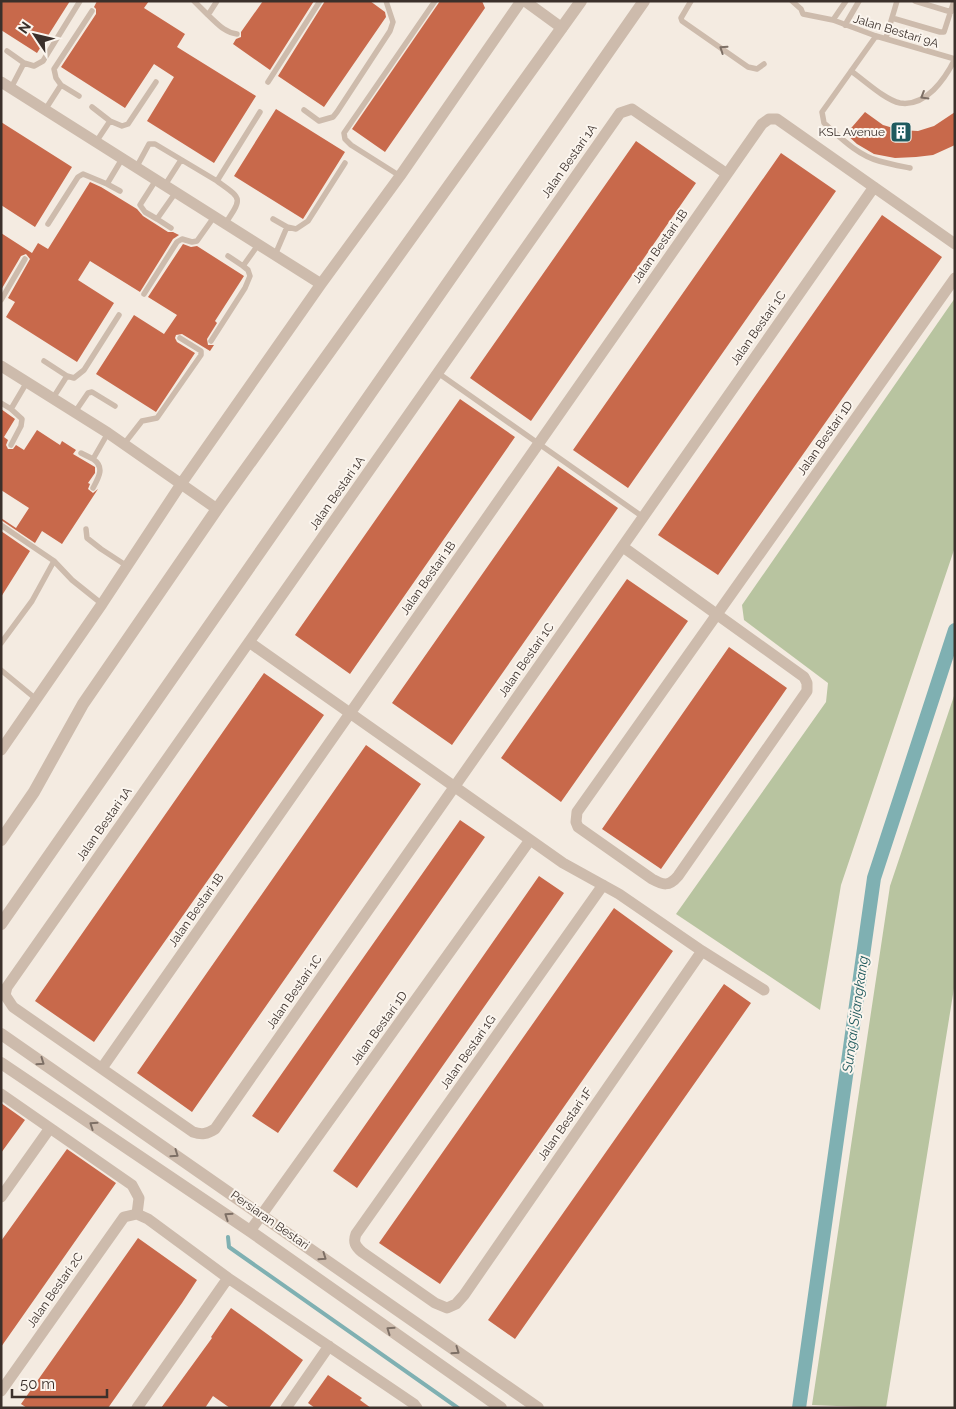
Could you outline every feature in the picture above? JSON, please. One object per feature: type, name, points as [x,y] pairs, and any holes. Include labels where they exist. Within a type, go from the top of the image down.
[{"type":"street","points":[[1,750],[102,604],[181,484],[321,284],[400,176],[521,1]]},
{"type":"street","points":[[525,1],[562,28]]},
{"type":"street","points":[[1,840],[34,792],[83,704],[217,509],[582,1]]},
{"type":"street","points":[[1,924],[644,1]]},
{"type":"street","points":[[6,85],[321,284]]},
{"type":"street","name":"Jalan Bestari 1A","points":[[102,1068],[13,1006],[5,995],[7,987],[620,113],[632,109],[727,174]]},
{"type":"street","name":"Jalan Bestari 1B","points":[[102,1068],[762,124],[769,119],[777,119],[874,187]]},
{"type":"street","points":[[874,187],[955,244]]},
{"type":"street","name":"Jalan Bestari 1C","points":[[102,1068],[193,1132],[201,1134],[215,1129],[874,187]]},
{"type":"street","name":"Jalan Bestari 1D","points":[[718,614],[804,678],[808,691],[678,876],[668,885],[660,883],[578,828],[576,822],[577,812],[955,278]]},
{"type":"street","points":[[1,366],[108,433],[217,509]]},
{"type":"street","points":[[623,547],[718,614]]},
{"type":"street","points":[[249,642],[563,863],[648,913],[702,951],[764,990]]},
{"type":"street","name":"Jalan Bestari 1D","points":[[250,1231],[530,840]]},
{"type":"street","name":"Jalan Bestari 1G","points":[[446,1308],[435,1303],[362,1252],[356,1247],[354,1241],[356,1234],[603,885]]},
{"type":"street","name":"Jalan Bestari 1F","points":[[446,1308],[456,1304],[464,1295],[702,951]]},
{"type":"street","name":"Persiaran Bestari","points":[[1,1034],[538,1408]]},
{"type":"street","name":"Persiaran Bestari","points":[[1,1063],[250,1231],[501,1408]]},
{"type":"street","points":[[1,1094],[132,1185],[139,1198],[137,1214],[148,1219],[228,1278],[415,1406]]},
{"type":"street","points":[[1,1197],[50,1128]]},
{"type":"street","name":"Jalan Bestari 2C","points":[[1,1391],[124,1217],[137,1214]]},
{"type":"street","points":[[137,1408],[228,1278]]},
{"type":"street","points":[[286,1408],[329,1346]]},
{"type":"lane","points":[[7,51],[24,63],[34,66],[43,61],[80,1]]},
{"type":"lane","points":[[194,1],[223,28],[230,33],[236,34]]},
{"type":"lane","points":[[208,16],[217,1]]},
{"type":"lane","points":[[268,82],[320,1]]},
{"type":"lane","points":[[304,110],[319,120],[333,117],[337,112],[390,31],[393,22],[386,1]]},
{"type":"lane","points":[[400,176],[351,145],[345,139],[344,133],[436,1]]},
{"type":"lane","points":[[691,1],[680,18],[682,21],[748,67],[757,69],[764,64]]},
{"type":"lane","name":"Jalan Bestari 9A","points":[[792,1],[801,9],[803,14],[833,20],[876,36],[955,59]]},
{"type":"lane","points":[[833,20],[846,1]]},
{"type":"lane","points":[[846,26],[859,1]]},
{"type":"lane","points":[[886,38],[897,1]]},
{"type":"lane","points":[[915,1],[951,12]]},
{"type":"lane","points":[[892,18],[940,32],[946,29],[954,1]]},
{"type":"lane","points":[[79,96],[61,85],[56,78],[54,69],[92,11]]},
{"type":"lane","points":[[876,36],[822,112],[824,123],[848,145],[862,154],[877,161],[910,168]]},
{"type":"lane","points":[[851,71],[890,98],[900,102],[912,102],[921,99],[935,88],[948,72],[955,59]]},
{"type":"lane","points":[[6,85],[24,63]]},
{"type":"lane","points":[[92,107],[110,121],[122,126],[128,124],[156,82]]},
{"type":"lane","points":[[45,110],[61,85]]},
{"type":"lane","points":[[217,181],[260,112]]},
{"type":"lane","points":[[96,142],[110,121]]},
{"type":"lane","points":[[136,168],[149,144],[155,144],[217,181],[238,198],[236,207],[225,224]]},
{"type":"lane","points":[[107,184],[122,159]]},
{"type":"lane","points":[[171,228],[144,212],[140,205],[181,160]]},
{"type":"lane","points":[[273,219],[287,227],[296,229],[308,221],[345,163]]},
{"type":"lane","points":[[48,224],[78,177],[83,174],[89,175],[120,191]]},
{"type":"lane","points":[[157,219],[176,192]]},
{"type":"lane","points":[[144,294],[177,242],[182,239],[192,242],[197,241],[214,216]]},
{"type":"lane","points":[[275,255],[287,227]]},
{"type":"lane","points":[[243,266],[258,245]]},
{"type":"lane","points":[[211,341],[250,276],[248,270],[228,256]]},
{"type":"lane","points":[[1,300],[25,259]]},
{"type":"lane","points":[[44,361],[67,376],[74,378],[79,375],[119,315]]},
{"type":"lane","points":[[124,444],[142,421],[157,418],[201,355],[201,351],[180,338]]},
{"type":"lane","points":[[438,373],[643,517]]},
{"type":"lane","points":[[53,398],[67,376]]},
{"type":"lane","points":[[11,409],[27,382]]},
{"type":"lane","points":[[76,412],[88,394],[92,392],[115,406]]},
{"type":"lane","points":[[1,404],[11,409],[22,419],[21,426],[11,444]]},
{"type":"lane","points":[[93,459],[108,433]]},
{"type":"lane","points":[[82,454],[98,463],[101,470],[100,477],[93,488]]},
{"type":"lane","points":[[1,525],[54,561],[72,580],[102,604]]},
{"type":"lane","points":[[86,530],[87,538],[127,566]]},
{"type":"lane","points":[[1,643],[32,601],[54,561]]},
{"type":"lane","points":[[1,670],[37,700]]},
{"type":"green space","points":[[955,298],[955,547],[841,885],[820,1010],[676,914],[826,702],[828,683],[744,620],[742,605]]},
{"type":"green space","points":[[955,693],[955,982],[886,1408],[812,1405],[890,886]]},
{"type":"building","points":[[1,1],[70,1],[37,53],[1,30]]},
{"type":"building","points":[[97,1],[149,1],[144,8],[185,34],[177,47],[256,96],[214,163],[147,121],[174,77],[154,64],[125,108],[61,67],[96,14],[94,7]]},
{"type":"building","points":[[263,1],[314,1],[270,70],[233,44],[236,39],[241,37],[241,32]]},
{"type":"building","points":[[325,1],[370,1],[385,12],[386,17],[324,107],[278,76]]},
{"type":"building","points":[[440,1],[482,1],[485,8],[385,152],[352,129]]},
{"type":"building","points":[[276,109],[345,152],[303,219],[234,176]]},
{"type":"building","name":"KSL Avenue","points":[[865,112],[883,125],[900,130],[918,131],[934,126],[955,112],[955,145],[933,155],[916,157],[895,158],[874,154],[857,144],[846,134]]},
{"type":"building","points":[[1,122],[72,167],[35,227],[1,205]]},
{"type":"building","points":[[636,141],[696,183],[531,421],[470,378]]},
{"type":"building","points":[[781,153],[836,191],[628,488],[573,450]]},
{"type":"building","points":[[90,182],[137,209],[143,216],[168,232],[179,235],[173,239],[140,292],[90,261],[78,280],[114,303],[77,362],[6,317],[15,302],[8,298],[30,259],[26,254],[21,256],[1,290],[1,233],[32,253],[38,243],[48,249]]},
{"type":"building","points":[[882,215],[942,257],[718,575],[658,535]]},
{"type":"building","points":[[183,244],[191,247],[197,246],[244,276],[215,321],[217,323],[207,339],[208,345],[214,345],[210,351],[182,334],[176,335],[177,342],[195,353],[156,412],[96,374],[134,315],[164,334],[177,315],[148,297]]},
{"type":"building","points":[[460,399],[515,437],[350,674],[295,635]]},
{"type":"building","points":[[1,409],[15,419],[4,437],[8,440],[6,445],[8,449],[13,449],[16,445],[24,450],[37,430],[60,445],[62,441],[76,450],[73,454],[95,467],[95,473],[88,483],[90,484],[88,489],[93,493],[98,489],[62,544],[42,531],[35,543],[1,520],[1,518],[16,528],[29,508],[1,490]]},
{"type":"building","points":[[558,466],[618,508],[452,745],[392,703]]},
{"type":"building","points":[[1,531],[30,551],[1,597]]},
{"type":"building","points":[[627,579],[688,621],[561,802],[501,758]]},
{"type":"building","points":[[729,647],[787,688],[661,869],[602,829]]},
{"type":"building","points":[[264,673],[324,715],[94,1042],[35,1001]]},
{"type":"building","points":[[366,745],[421,784],[192,1112],[137,1073]]},
{"type":"building","points":[[460,820],[485,837],[278,1133],[252,1116]]},
{"type":"building","points":[[539,876],[564,893],[357,1188],[333,1171]]},
{"type":"building","points":[[614,908],[673,951],[440,1284],[379,1243]]},
{"type":"building","points":[[724,984],[751,1003],[515,1339],[488,1320]]},
{"type":"building","points":[[1,1103],[25,1120],[1,1153]]},
{"type":"building","points":[[67,1149],[116,1183],[1,1347],[1,1241]]},
{"type":"building","points":[[138,1238],[197,1280],[108,1408],[27,1408],[21,1404]]},
{"type":"building","points":[[231,1308],[303,1360],[269,1408],[230,1408],[213,1396],[205,1408],[161,1408],[212,1338]]},
{"type":"building","points":[[328,1375],[362,1398],[360,1400],[371,1408],[315,1408],[308,1403]]},
{"type":"waterway","name":"Sungai Sijangkang","points":[[799,1408],[874,878],[955,630]]},
{"type":"waterway","points":[[228,1237],[229,1247],[458,1408]]},
{"type":"place","name":"KSL Avenue","points":[[901,132]]}]
